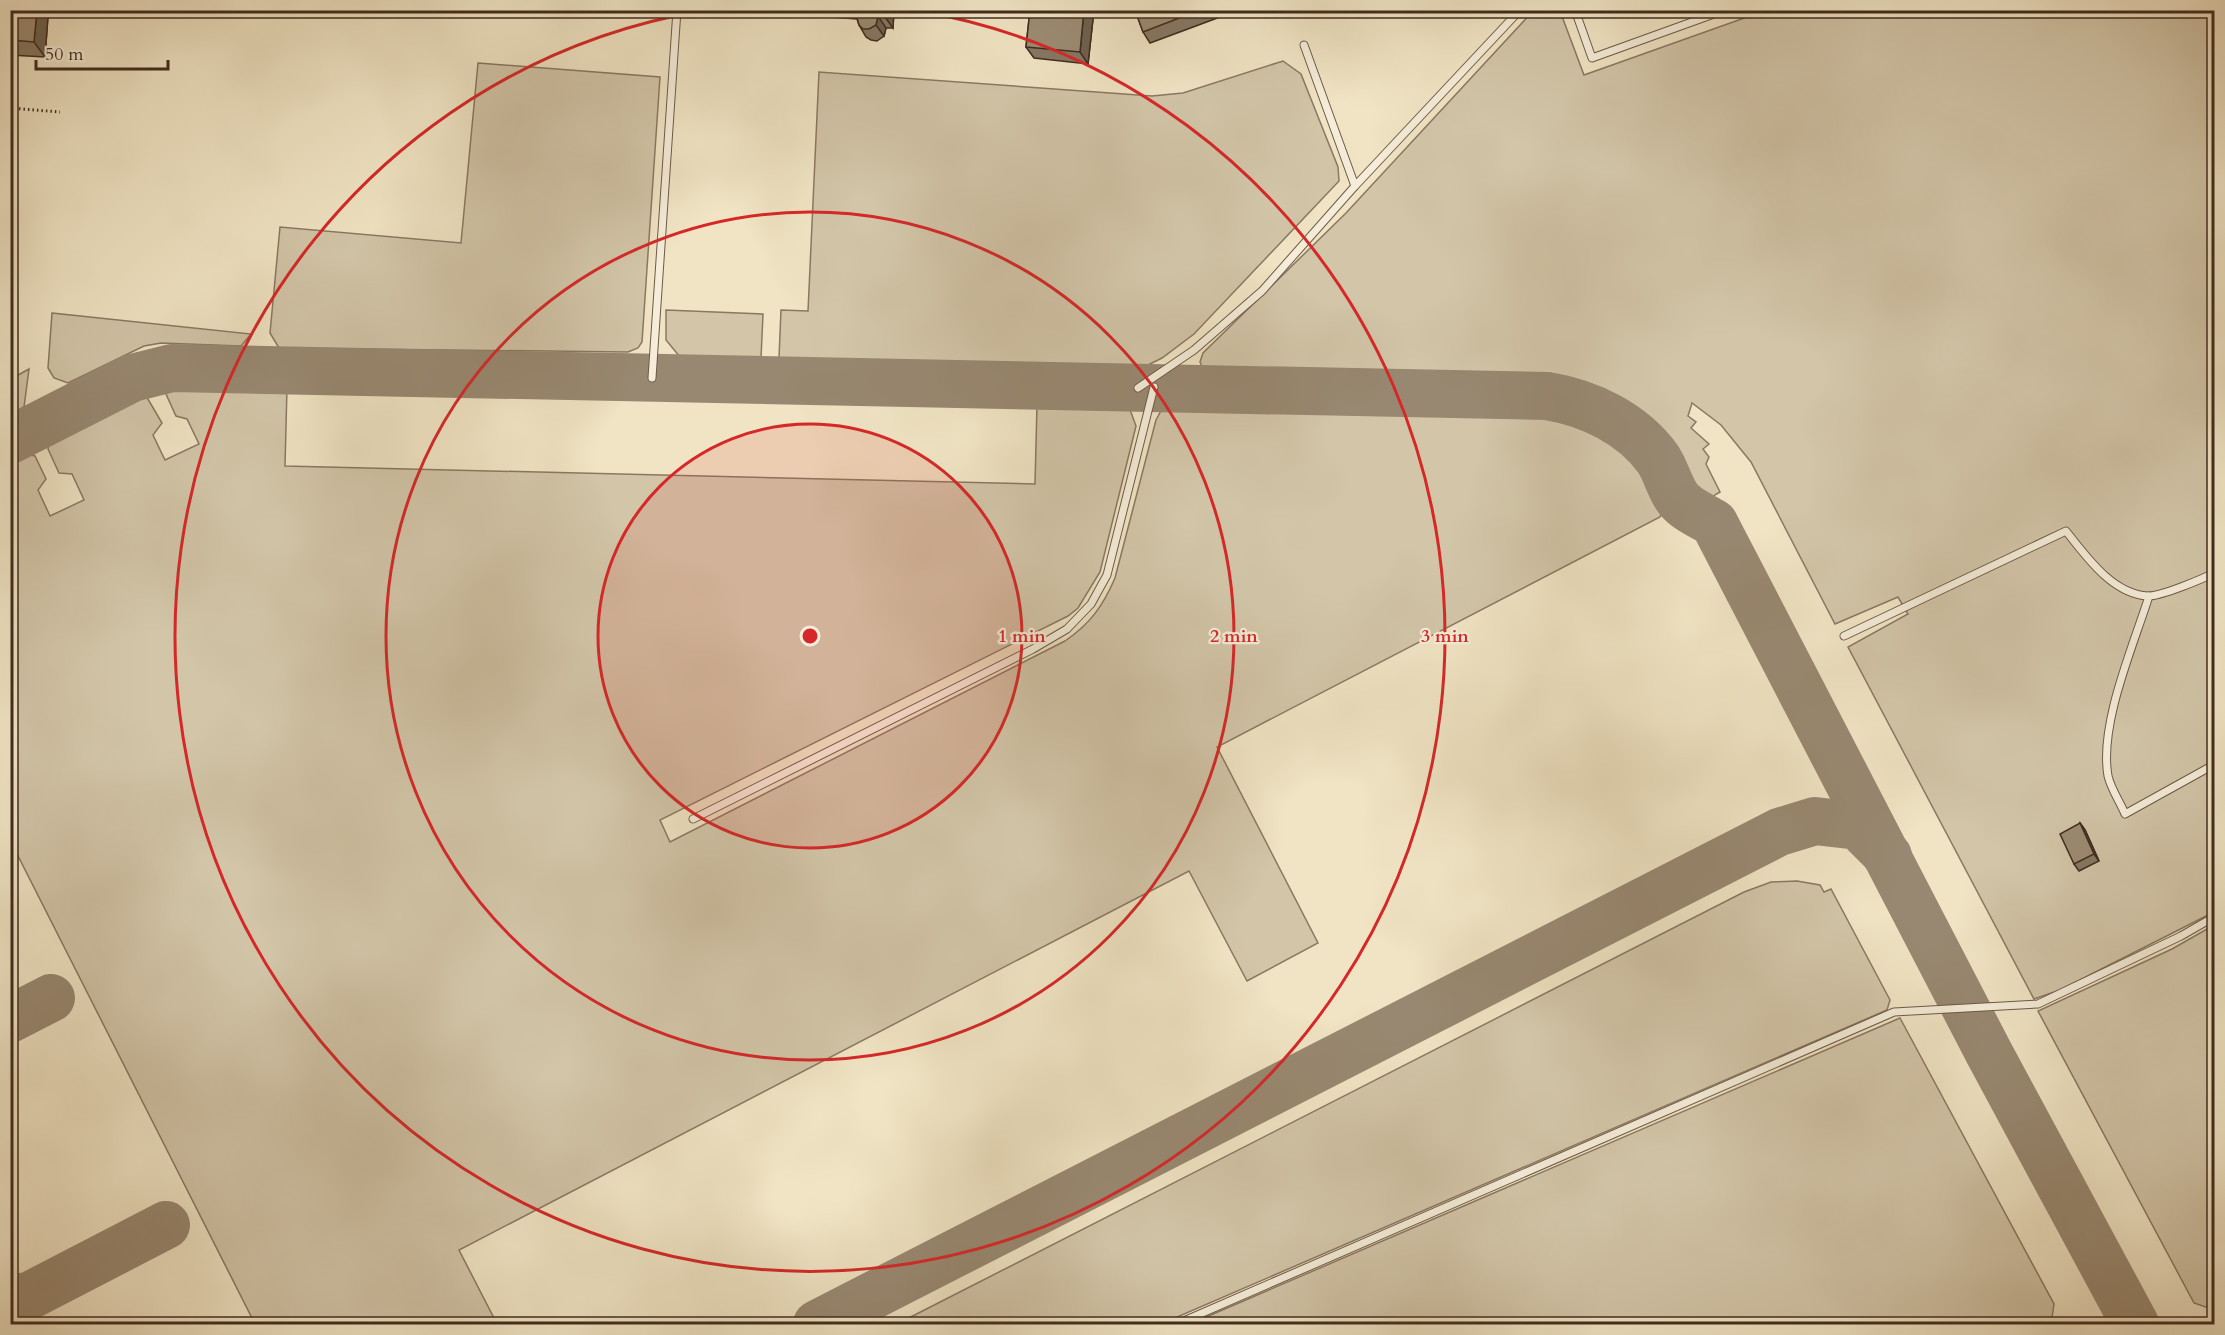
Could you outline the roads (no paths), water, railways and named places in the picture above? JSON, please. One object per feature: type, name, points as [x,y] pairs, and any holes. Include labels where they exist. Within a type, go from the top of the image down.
[{"type":"lane","points":[[652,378],[677,10]]},
{"type":"lane","points":[[1138,388],[1194,350],[1262,291],[1355,186],[1520,10]]},
{"type":"lane","points":[[1575,10],[1592,58],[1725,10]]},
{"type":"lane","points":[[1304,45],[1355,186]]},
{"type":"lane","points":[[693,819],[1033,650],[1067,629],[1091,604],[1107,575],[1154,387]]},
{"type":"lane","points":[[1844,636],[2066,531],[2099,572],[2124,587],[2149,596],[2214,573]]},
{"type":"lane","points":[[2149,596],[2108,729],[2106,761],[2109,779],[2125,814],[2208,768]]},
{"type":"lane","points":[[1177,1324],[1894,1012],[2038,1005],[2181,936],[2214,917]]}]
